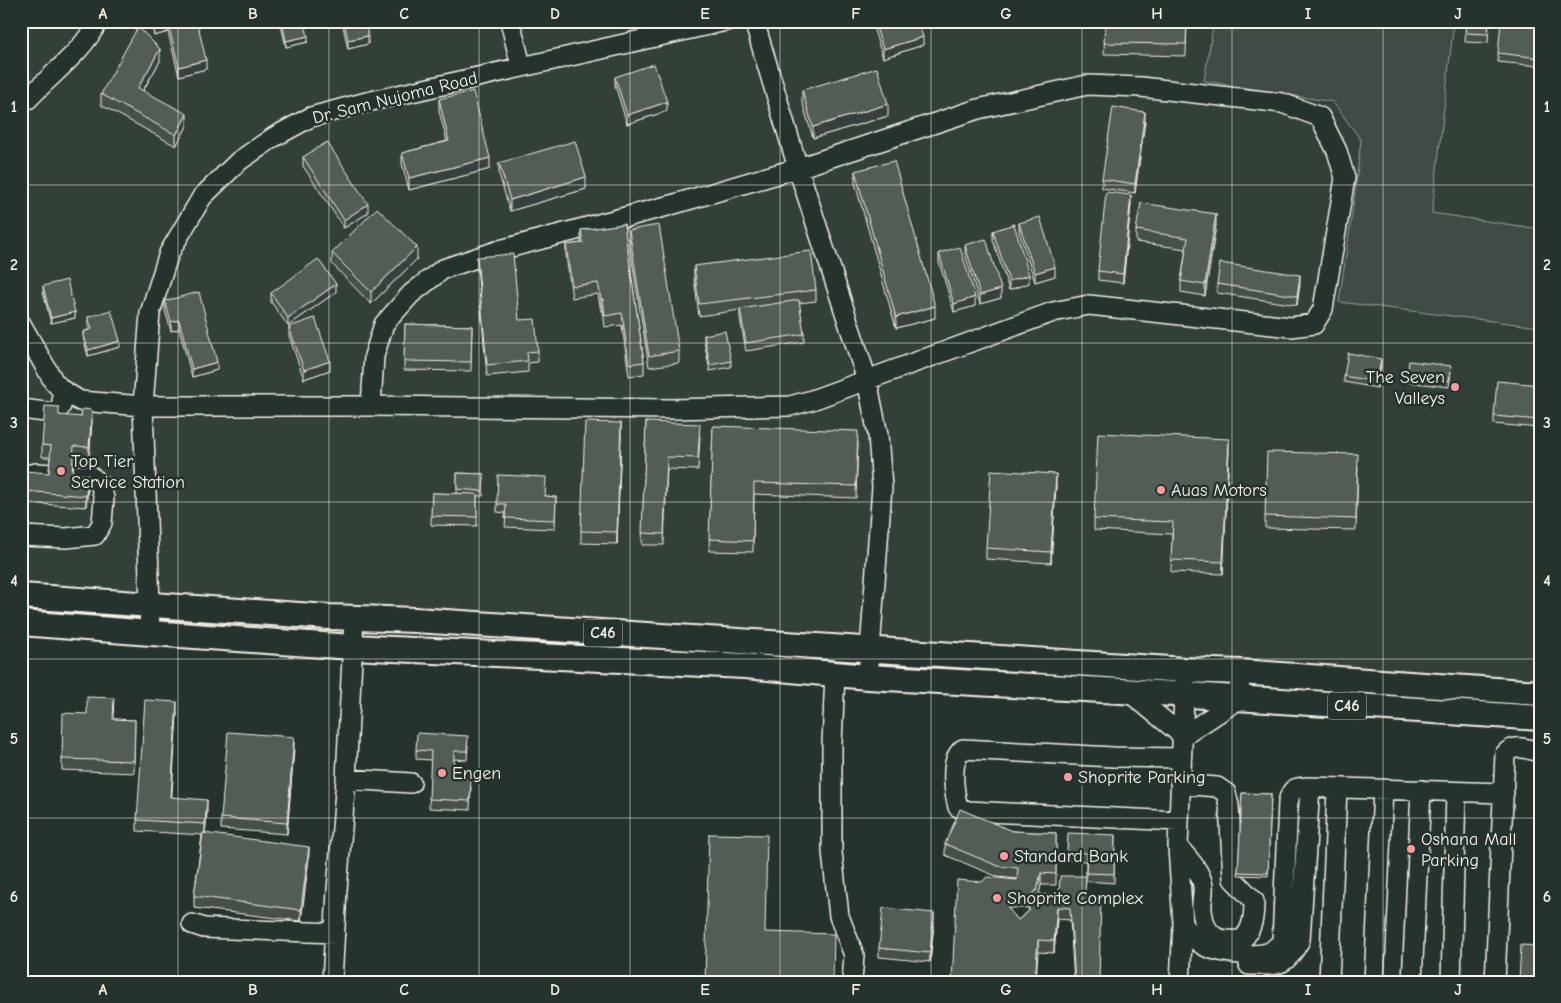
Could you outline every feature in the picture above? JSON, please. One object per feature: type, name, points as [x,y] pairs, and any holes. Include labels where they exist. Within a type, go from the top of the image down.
[{"type":"main road","name":"C46","points":[[21,596],[1240,672],[1540,693]]},
{"type":"main road","name":"C46","points":[[21,622],[352,647],[745,666],[868,677],[1540,718]]},
{"type":"street","points":[[21,103],[28,99],[76,51],[93,31],[98,21]]},
{"type":"street","points":[[510,21],[520,66]]},
{"type":"street","name":"Dr. Sam Nujoma Road","points":[[149,633],[150,605],[143,406],[150,313],[169,252],[202,198],[239,161],[274,137],[311,118],[367,102],[520,66],[726,21]]},
{"type":"street","points":[[754,21],[798,168],[867,380],[878,435],[882,488],[868,677]]},
{"type":"street","points":[[21,324],[54,382],[62,390],[80,401],[143,406],[672,409],[776,407],[802,403],[1053,312],[1090,304],[1291,327],[1314,324],[1323,309],[1345,178],[1337,151],[1320,117],[1282,103],[1141,87],[1087,85],[978,108],[798,168],[671,205],[500,250],[443,269],[411,294],[384,324],[374,356],[371,406]]},
{"type":"street","points":[[21,409],[54,413],[59,411],[62,406],[62,390]]},
{"type":"street","points":[[21,476],[36,473],[90,476],[100,483],[104,498],[102,524],[95,535],[66,538],[21,536]]},
{"type":"street","points":[[332,982],[346,779],[354,618]]},
{"type":"street","points":[[1180,982],[1183,924],[1178,821],[1185,670]]},
{"type":"street","points":[[1182,736],[1239,699],[1240,672]]},
{"type":"street","points":[[835,674],[832,744],[832,852],[839,916],[854,955],[852,982]]},
{"type":"street","points":[[1129,692],[1182,736]]},
{"type":"street","points":[[1495,982],[1505,754],[1509,749],[1518,747],[1540,752]]},
{"type":"street","points":[[1178,821],[968,811],[958,808],[955,795],[954,761],[957,753],[962,749],[1113,757],[1181,758]]},
{"type":"street","points":[[346,779],[412,783]]},
{"type":"street","points":[[1178,847],[1191,862],[1203,885],[1202,909],[1208,932],[1218,939],[1229,941],[1242,940],[1250,932],[1254,916],[1254,901],[1234,879],[1229,805],[1226,793],[1217,787],[1180,784]]},
{"type":"street","points":[[1182,946],[1211,961],[1238,965],[1281,964],[1293,954],[1300,940],[1310,787]]},
{"type":"street","points":[[1183,924],[1201,944],[1210,949],[1230,953],[1248,955],[1270,952],[1282,942],[1288,802],[1290,792],[1294,788],[1504,793]]},
{"type":"street","points":[[1329,982],[1337,788]]},
{"type":"street","points":[[1374,982],[1383,789]]},
{"type":"street","points":[[1412,982],[1421,790]]},
{"type":"street","points":[[1451,982],[1456,792]]},
{"type":"street","points":[[192,924],[204,928],[335,933]]},
{"type":"shaded area","points":[[21,21],[1540,21],[1540,693],[21,596]]},
{"type":"shaded area","points":[[1214,21],[1454,21],[1432,213],[1540,229],[1540,327],[1339,302],[1361,140],[1333,102],[1204,81]]},
{"type":"building","points":[[153,21],[197,21],[206,60],[179,67],[168,24],[154,27]]},
{"type":"building","points":[[282,21],[304,21],[308,36],[286,41]]},
{"type":"building","points":[[344,21],[365,21],[368,36],[348,40]]},
{"type":"building","points":[[874,21],[918,21],[923,37],[883,49]]},
{"type":"building","points":[[1105,21],[1187,21],[1186,44],[1104,43]]},
{"type":"building","points":[[1466,21],[1489,21],[1488,34],[1465,33]]},
{"type":"building","points":[[1501,22],[1540,26],[1540,58],[1498,53]]},
{"type":"building","points":[[138,27],[160,49],[138,88],[187,114],[176,135],[101,94]]},
{"type":"building","points":[[654,64],[667,102],[627,115],[615,77]]},
{"type":"building","points":[[877,68],[888,104],[813,127],[802,90]]},
{"type":"building","points":[[473,91],[490,158],[409,178],[402,153],[449,141],[439,99]]},
{"type":"building","points":[[1113,107],[1145,112],[1135,184],[1102,179]]},
{"type":"building","points":[[575,141],[586,177],[510,200],[499,163]]},
{"type":"building","points":[[327,142],[368,204],[344,220],[303,157]]},
{"type":"building","points":[[894,161],[935,306],[896,317],[855,171]]},
{"type":"building","points":[[1106,192],[1131,195],[1123,274],[1098,271]]},
{"type":"building","points":[[1141,203],[1216,214],[1205,285],[1181,281],[1188,238],[1136,230]]},
{"type":"building","points":[[377,208],[417,247],[371,292],[332,253]]},
{"type":"building","points":[[1040,217],[1055,267],[1035,273],[1019,223]]},
{"type":"building","points":[[624,224],[644,362],[629,364],[622,313],[605,316],[603,299],[601,299],[598,283],[572,286],[566,245],[583,243],[581,230]]},
{"type":"building","points":[[1014,224],[1029,275],[1009,281],[993,231]]},
{"type":"building","points":[[659,225],[679,351],[649,356],[629,230]]},
{"type":"building","points":[[986,239],[1001,289],[980,295],[965,245]]},
{"type":"building","points":[[960,247],[975,297],[954,304],[939,253]]},
{"type":"building","points":[[811,251],[816,290],[699,304],[694,266]]},
{"type":"building","points":[[513,254],[519,320],[535,319],[538,351],[527,352],[528,361],[487,365],[477,257]]},
{"type":"building","points":[[318,259],[336,284],[288,318],[271,293]]},
{"type":"building","points":[[1220,263],[1300,275],[1297,296],[1217,284]]},
{"type":"building","points":[[67,280],[75,312],[51,318],[43,286]]},
{"type":"building","points":[[199,292],[217,362],[192,369],[179,320],[171,322],[165,301]]},
{"type":"building","points":[[799,300],[804,334],[746,343],[740,309]]},
{"type":"building","points":[[111,310],[120,341],[88,350],[83,332],[92,329],[88,317]]},
{"type":"building","points":[[315,318],[330,361],[304,370],[289,327]]},
{"type":"building","points":[[405,324],[472,326],[471,362],[404,361]]},
{"type":"building","points":[[725,331],[731,361],[710,365],[704,335]]},
{"type":"building","points":[[1348,353],[1381,359],[1377,382],[1344,376]]},
{"type":"building","points":[[1409,361],[1451,366],[1449,381],[1407,376]]},
{"type":"building","points":[[1497,381],[1540,385],[1539,420],[1494,416]]},
{"type":"building","name":"Top Tier Service Station","points":[[45,406],[59,407],[59,415],[81,417],[82,409],[92,410],[89,447],[74,446],[72,474],[88,475],[86,496],[24,491],[25,471],[49,473],[51,446],[42,445]]},
{"type":"building","points":[[585,422],[621,423],[617,532],[581,531]]},
{"type":"building","points":[[646,422],[700,424],[698,458],[667,457],[664,534],[642,533]]},
{"type":"building","points":[[713,426],[858,431],[856,486],[754,483],[753,541],[709,539]]},
{"type":"building","name":"Auas Motors","points":[[1098,433],[1229,439],[1223,562],[1171,560],[1173,522],[1094,519]]},
{"type":"building","points":[[1267,452],[1358,454],[1356,519],[1265,516]]},
{"type":"building","points":[[991,470],[1056,474],[1051,552],[986,548]]},
{"type":"building","points":[[457,473],[484,474],[483,491],[457,489]]},
{"type":"building","points":[[498,475],[546,477],[545,496],[556,497],[555,520],[505,518],[506,504],[497,504]]},
{"type":"building","points":[[432,493],[477,494],[477,517],[431,516]]},
{"type":"building","points":[[87,697],[114,698],[113,719],[135,720],[134,761],[62,759],[63,713],[87,714]]},
{"type":"building","points":[[145,700],[177,702],[171,797],[207,800],[205,824],[137,820]]},
{"type":"building","points":[[228,732],[294,737],[287,823],[221,818]]},
{"type":"building","name":"Engen","points":[[417,733],[468,736],[467,751],[454,751],[453,777],[471,778],[470,801],[429,799],[431,751],[416,750]]},
{"type":"building","points":[[1242,793],[1271,794],[1268,873],[1238,872]]},
{"type":"building","name":"Shoprite Complex","points":[[960,809],[1012,831],[1056,833],[1056,874],[1041,873],[1037,890],[1029,897],[1010,896],[1008,908],[1018,920],[1029,911],[1029,901],[1038,894],[1059,896],[1060,876],[1086,876],[1085,895],[1101,896],[1099,982],[1075,982],[1070,908],[1057,907],[1054,941],[1038,940],[1035,982],[952,982],[957,880],[982,882],[987,877],[1017,880],[1018,868],[998,866],[945,844]]},
{"type":"building","points":[[203,833],[309,847],[301,910],[194,896]]},
{"type":"building","points":[[1068,833],[1115,835],[1114,874],[1086,873],[1087,853],[1067,852]]},
{"type":"building","points":[[709,834],[767,835],[765,932],[834,934],[833,982],[705,982]]},
{"type":"building","points":[[883,908],[934,913],[930,953],[879,948]]},
{"type":"building","points":[[1521,945],[1540,946],[1540,982],[1519,982]]},
{"type":"place","name":"The Seven Valleys","points":[[1455,387]]},
{"type":"place","name":"Top Tier Service Station","points":[[61,471]]},
{"type":"place","name":"Auas Motors","points":[[1161,490]]},
{"type":"place","name":"Engen","points":[[442,773]]},
{"type":"place","name":"Shoprite Parking","points":[[1068,777]]},
{"type":"place","name":"Oshana Mall Parking","points":[[1411,849]]},
{"type":"place","name":"Standard Bank","points":[[1004,856]]},
{"type":"place","name":"Shoprite Complex","points":[[997,898]]}]
